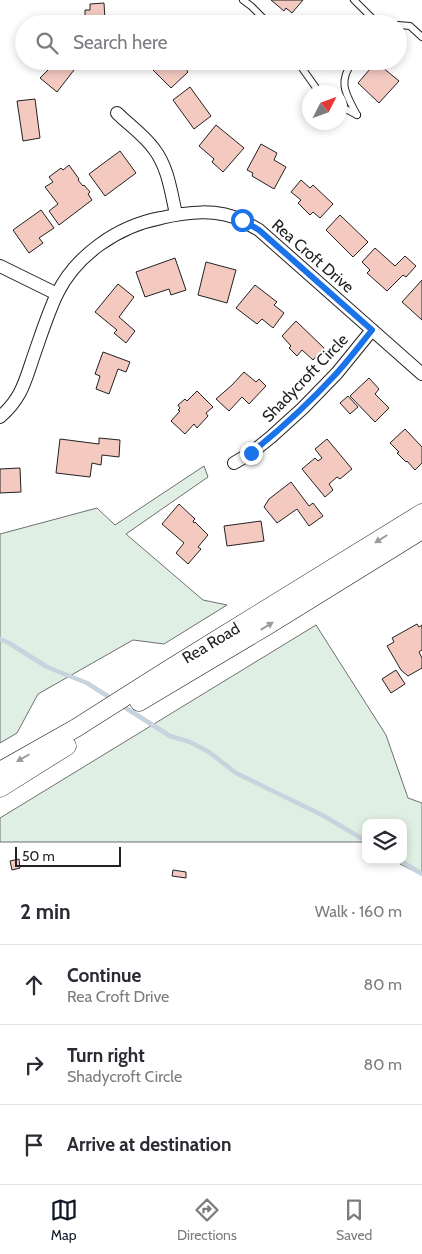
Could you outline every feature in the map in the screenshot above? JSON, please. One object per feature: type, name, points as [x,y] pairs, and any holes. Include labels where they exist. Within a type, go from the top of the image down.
[{"type":"main road","name":"Rea Road","points":[[0,788],[80,732],[422,513]]},
{"type":"main road","name":"Rea Road","points":[[174,673],[265,627],[422,530]]},
{"type":"main road","name":"Rea Road","points":[[0,771],[80,732]]},
{"type":"street","points":[[117,114],[155,150],[164,166],[176,214]]},
{"type":"street","name":"Rea Croft Drive","points":[[0,416],[9,409],[21,393],[57,294],[66,279],[82,260],[101,243],[130,228],[157,218],[176,214],[213,213],[242,220],[250,225],[266,236],[422,374]]},
{"type":"street","points":[[0,266],[57,294]]},
{"type":"street","name":"Shadycroft Circle","points":[[234,463],[251,453],[303,408],[337,373],[372,330]]},
{"type":"lane","points":[[243,0],[260,15]]},
{"type":"lane","points":[[354,0],[369,15]]},
{"type":"lane","points":[[407,26],[410,26],[422,37]]},
{"type":"lane","points":[[303,70],[314,85]]},
{"type":"lane","points":[[344,85],[348,70]]},
{"type":"lane","points":[[347,95],[358,115],[347,110]]},
{"type":"green space","points":[[204,466],[208,477],[126,534],[203,600],[227,605],[164,644],[133,640],[38,694],[17,733],[0,743],[0,534],[97,508],[115,525]]},
{"type":"green space","points":[[316,625],[386,735],[408,798],[422,803],[422,875],[400,864],[407,864],[407,819],[362,819],[362,842],[0,842],[0,818]]},
{"type":"building","points":[[271,0],[303,0],[292,13],[286,8],[284,11]]},
{"type":"building","points":[[104,3],[105,15],[85,15],[85,10],[90,10],[90,4]]},
{"type":"building","points":[[48,70],[74,70],[57,92],[40,78]]},
{"type":"building","points":[[153,70],[187,70],[188,72],[171,88]]},
{"type":"building","points":[[369,70],[386,70],[399,81],[379,103],[358,83]]},
{"type":"building","points":[[190,87],[211,116],[194,129],[173,100]]},
{"type":"building","points":[[35,99],[40,138],[23,141],[17,101]]},
{"type":"building","points":[[216,125],[244,148],[223,172],[212,162],[214,159],[199,146]]},
{"type":"building","points":[[261,144],[277,153],[274,160],[286,167],[274,189],[252,176],[253,173],[247,170]]},
{"type":"building","points":[[120,151],[136,173],[105,196],[89,174]]},
{"type":"building","points":[[69,165],[78,180],[90,192],[88,194],[92,200],[59,225],[49,211],[58,204],[45,187],[53,182],[49,177],[61,168],[63,170]]},
{"type":"building","points":[[301,180],[310,188],[313,185],[333,204],[320,218],[313,212],[310,215],[298,203],[301,200],[291,192]]},
{"type":"building","points":[[41,210],[54,228],[39,238],[43,243],[29,253],[13,230]]},
{"type":"building","points":[[340,215],[368,242],[353,257],[326,230]]},
{"type":"building","points":[[375,248],[395,266],[405,256],[416,266],[406,277],[403,275],[387,291],[367,273],[370,270],[362,262]]},
{"type":"building","points":[[175,258],[186,290],[171,295],[169,289],[145,297],[136,272]]},
{"type":"building","points":[[206,262],[236,270],[227,303],[198,295]]},
{"type":"building","points":[[422,280],[422,320],[402,302]]},
{"type":"building","points":[[118,284],[134,297],[119,317],[135,331],[126,343],[114,333],[117,330],[95,312]]},
{"type":"building","points":[[255,285],[277,302],[274,305],[284,313],[273,328],[262,319],[257,324],[236,308]]},
{"type":"building","points":[[296,321],[324,348],[313,360],[302,350],[297,356],[289,348],[291,346],[282,336]]},
{"type":"building","points":[[103,352],[130,362],[126,372],[118,369],[109,394],[96,389],[100,376],[95,374]]},
{"type":"building","points":[[244,372],[256,382],[259,379],[266,386],[249,404],[242,397],[229,411],[216,399]]},
{"type":"building","points":[[369,378],[379,389],[375,394],[389,408],[375,422],[350,396]]},
{"type":"building","points":[[197,391],[213,407],[206,413],[208,416],[197,428],[194,424],[185,434],[171,421],[180,411],[178,410],[180,408],[178,405],[185,399],[187,401]]},
{"type":"building","points":[[348,396],[358,407],[350,414],[340,403]]},
{"type":"building","points":[[405,429],[422,447],[422,463],[415,470],[397,453],[399,452],[390,443]]},
{"type":"building","points":[[99,438],[120,440],[119,457],[102,455],[101,465],[92,463],[90,477],[56,473],[60,439],[99,444]]},
{"type":"building","points":[[327,439],[352,469],[340,479],[337,477],[329,484],[333,490],[325,497],[302,469],[315,458],[318,461],[322,458],[315,449]]},
{"type":"building","points":[[20,468],[21,492],[0,493],[0,469]]},
{"type":"building","points":[[291,482],[309,506],[313,503],[323,516],[309,526],[297,509],[277,523],[264,507],[269,499]]},
{"type":"building","points":[[179,504],[195,519],[194,523],[208,535],[198,547],[201,549],[188,564],[176,553],[184,543],[162,524]]},
{"type":"building","points":[[261,521],[264,541],[227,546],[224,526]]},
{"type":"building","points":[[417,624],[419,627],[422,625],[422,650],[419,652],[422,658],[422,668],[408,676],[401,670],[387,646],[394,642],[392,638]]},
{"type":"building","points":[[396,670],[405,684],[391,693],[382,679]]},
{"type":"building","points":[[19,859],[20,868],[12,870],[10,861]]},
{"type":"building","points":[[173,870],[186,872],[186,878],[172,876]]},
{"type":"waterway","points":[[0,639],[47,667],[87,683],[112,699]]},
{"type":"waterway","points":[[121,705],[170,736],[190,742],[209,752],[236,773],[324,816],[362,839]]},
{"type":"waterway","points":[[406,864],[422,874]]},
{"type":"route","points":[[242,220],[259,230],[372,330],[337,373],[303,408],[251,453]]}]
